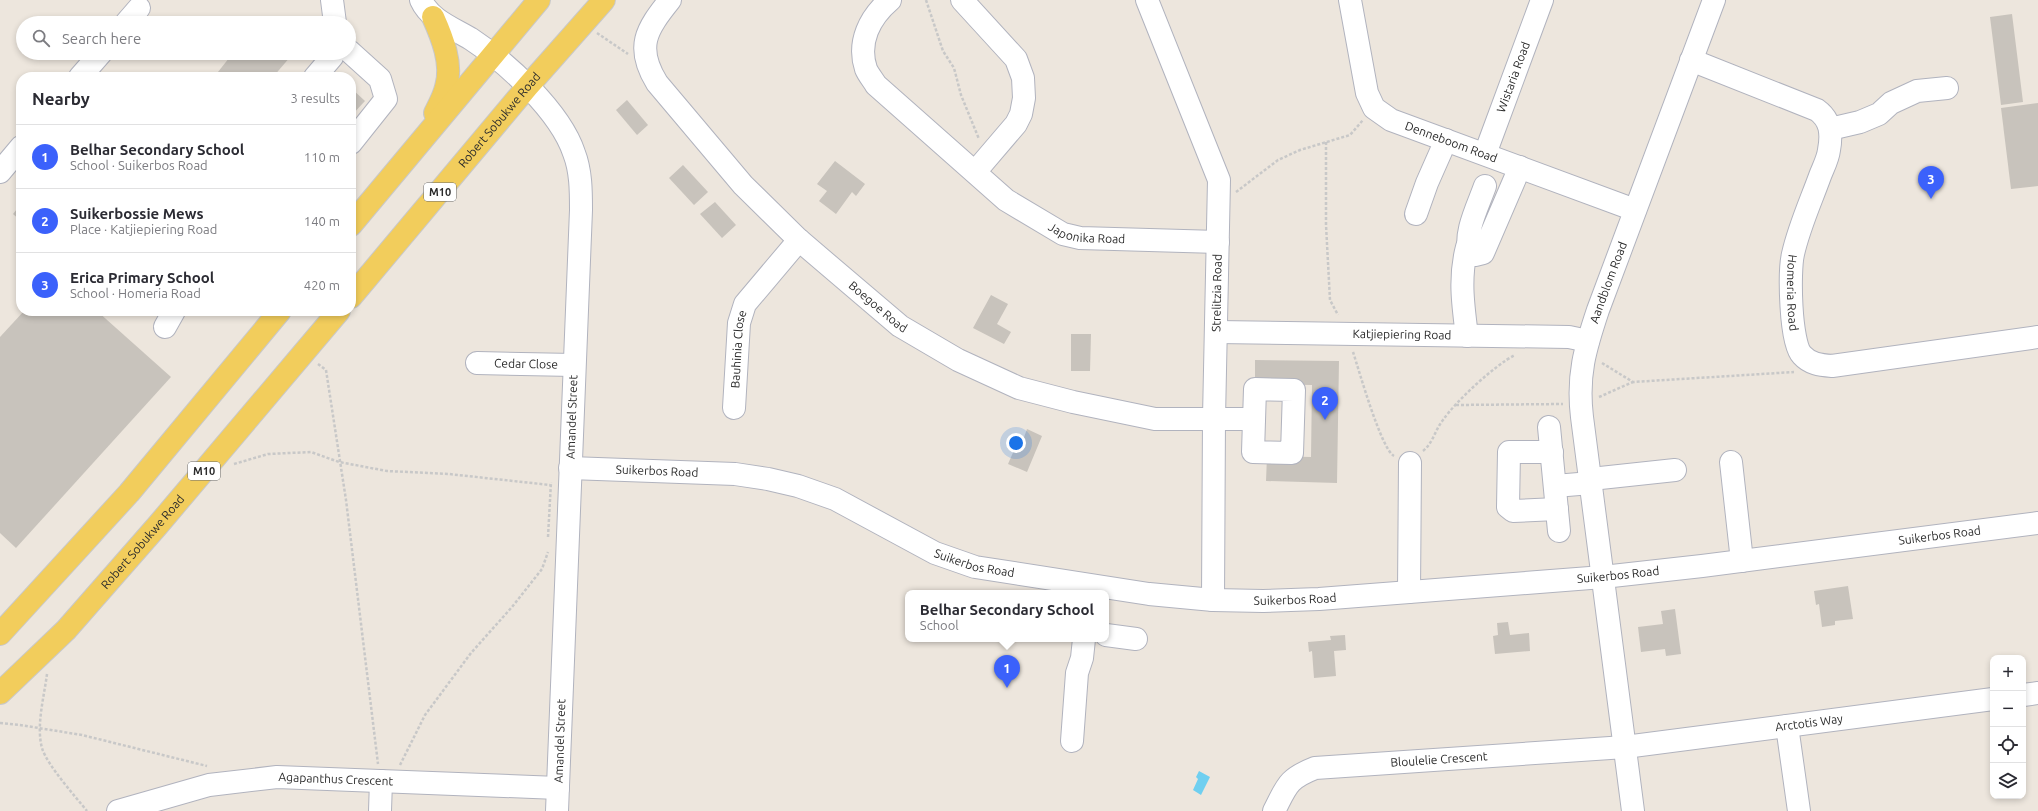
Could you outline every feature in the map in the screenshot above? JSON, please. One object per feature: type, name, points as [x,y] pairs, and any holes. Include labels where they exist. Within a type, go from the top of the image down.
[{"type":"main road","points":[[356,219],[539,0]]},
{"type":"main road","name":"Robert Sobukwe Road","points":[[356,291],[528,86],[604,0]]},
{"type":"main road","points":[[421,141],[447,86],[448,75],[442,36],[427,8]]},
{"type":"main road","points":[[0,634],[129,493],[276,316]]},
{"type":"main road","name":"Robert Sobukwe Road","points":[[0,693],[66,630],[163,519],[335,316]]},
{"type":"street","points":[[332,0],[334,16]]},
{"type":"street","points":[[637,48],[653,21],[670,0]]},
{"type":"street","name":"Japonika Road","points":[[890,0],[872,20],[864,34],[866,69],[876,85],[981,165],[1006,200],[1063,234],[1080,238],[1106,240],[1218,242]]},
{"type":"street","points":[[962,0],[1016,59],[1023,78],[1024,98],[1019,119],[981,165]]},
{"type":"street","name":"Strelitzia Road","points":[[1147,0],[1214,163],[1219,180],[1220,197],[1214,418],[1213,600]]},
{"type":"street","points":[[1350,0],[1367,93],[1374,108]]},
{"type":"street","name":"Wistaria Road","points":[[1485,154],[1542,0]]},
{"type":"street","name":"Aandblom Road","points":[[1603,577],[1580,403],[1580,375],[1588,340],[1714,0]]},
{"type":"street","name":"Amandel Street","points":[[427,8],[492,55],[528,86],[566,134],[574,152],[579,171],[580,210],[558,811]]},
{"type":"street","name":"Boegoe Road","points":[[637,48],[644,48],[647,64],[657,83],[743,185],[799,240],[900,326],[958,360],[1019,388],[1073,402],[1155,419],[1254,419]]},
{"type":"street","points":[[84,72],[95,60]]},
{"type":"street","points":[[321,72],[336,60],[380,79],[386,99],[356,138]]},
{"type":"street","points":[[1691,60],[1818,110],[1826,116],[1830,129],[1860,122],[1879,114],[1891,103],[1916,91],[1947,88]]},
{"type":"street","points":[[356,118],[382,86]]},
{"type":"street","name":"Denneboom Road","points":[[1374,108],[1391,120],[1635,210]]},
{"type":"street","name":"Homeria Road","points":[[1830,129],[1829,151],[1793,254],[1792,314],[1797,346],[1800,354],[1816,365],[1832,366],[2038,337]]},
{"type":"street","points":[[1416,214],[1427,183],[1446,140]]},
{"type":"street","points":[[1467,247],[1470,254],[1475,256],[1483,253],[1520,167]]},
{"type":"street","points":[[1467,336],[1463,298],[1462,266],[1469,235],[1485,186]]},
{"type":"street","name":"Bauhinia Close","points":[[734,408],[739,323],[745,304],[799,240]]},
{"type":"street","name":"Katjiepiering Road","points":[[1217,332],[1569,337],[1588,340]]},
{"type":"street","name":"Cedar Close","points":[[477,363],[574,365]]},
{"type":"street","points":[[1549,427],[1559,531]]},
{"type":"street","points":[[1552,452],[1510,452],[1508,507],[1513,511],[1557,509]]},
{"type":"street","points":[[1731,462],[1742,561]]},
{"type":"street","points":[[1409,592],[1410,463]]},
{"type":"street","name":"Suikerbos Road","points":[[570,468],[735,474],[768,479],[798,486],[835,499],[935,553],[956,562],[975,567],[1101,590]]},
{"type":"street","points":[[1555,486],[1675,470]]},
{"type":"street","name":"Suikerbos Road","points":[[1109,591],[1213,600],[1263,602],[1409,592],[1603,577],[1742,561],[2038,523]]},
{"type":"street","points":[[1603,577],[1634,811]]},
{"type":"street","points":[[1109,635],[1136,638]]},
{"type":"street","points":[[1072,741],[1077,673],[1082,658],[1084,642]]},
{"type":"street","points":[[2026,695],[2038,693]]},
{"type":"street","name":"Arctotis Way","points":[[1625,747],[1990,699]]},
{"type":"street","points":[[1787,726],[1799,811]]},
{"type":"street","name":"Bloulelie Crescent","points":[[1274,811],[1290,782],[1300,774],[1315,768],[1625,747]]},
{"type":"street","name":"Agapanthus Crescent","points":[[118,811],[209,785],[277,777],[558,788]]},
{"type":"street","points":[[380,811],[381,781]]},
{"type":"path","points":[[926,0],[943,51],[954,68],[981,165]]},
{"type":"path","points":[[597,33],[637,48]]},
{"type":"path","points":[[1220,197],[1239,190],[1278,160],[1300,150],[1350,135],[1374,108]]},
{"type":"path","points":[[1326,142],[1326,225],[1330,300],[1340,320],[1351,334],[1352,349],[1380,432],[1390,453],[1410,463],[1428,447],[1442,420],[1455,405],[1510,358],[1531,347],[1531,337]]},
{"type":"path","points":[[1599,361],[1633,382]]},
{"type":"path","points":[[316,362],[326,370],[340,462],[381,781],[397,771],[425,715],[445,687],[542,569],[548,552],[548,545]]},
{"type":"path","points":[[1455,405],[1548,405],[1580,403],[1589,401],[1633,382],[1799,372]]},
{"type":"path","points":[[228,466],[268,454],[311,452],[340,462],[387,471],[449,474],[550,485],[548,538]]},
{"type":"path","points":[[48,672],[40,729],[42,748],[53,767],[87,811]]},
{"type":"path","points":[[0,724],[82,735],[192,761],[212,768]]},
{"type":"water","points":[[1199,771],[1210,777],[1201,795],[1193,790],[1198,779],[1196,777]]},
{"type":"building","points":[[2012,14],[2023,102],[2001,105],[1990,17]]},
{"type":"building","points":[[227,60],[288,60],[277,72],[218,72]]},
{"type":"building","points":[[356,93],[365,101],[356,111]]},
{"type":"building","points":[[627,100],[648,125],[637,135],[616,110]]},
{"type":"building","points":[[2038,103],[2038,186],[2011,189],[2001,108]]},
{"type":"building","points":[[835,161],[865,184],[856,196],[852,192],[836,214],[819,201],[827,191],[817,184]]},
{"type":"building","points":[[683,165],[708,192],[694,205],[669,178]]},
{"type":"building","points":[[715,202],[736,225],[722,238],[700,214]]},
{"type":"building","points":[[991,295],[1008,304],[997,324],[1011,332],[1004,344],[973,328]]},
{"type":"building","points":[[19,316],[103,316],[171,377],[16,548],[0,533],[0,337]]},
{"type":"building","points":[[1071,334],[1091,334],[1090,371],[1071,371]]},
{"type":"building","points":[[1255,360],[1339,361],[1337,483],[1266,481],[1267,456],[1311,457],[1312,385],[1255,384]]},
{"type":"building","points":[[1027,429],[1042,436],[1027,472],[1008,464],[1019,439],[1023,440]]},
{"type":"building","points":[[1848,586],[1853,619],[1835,621],[1835,625],[1822,627],[1819,604],[1816,605],[1814,591]]},
{"type":"building","points":[[1675,609],[1681,654],[1666,656],[1665,649],[1641,652],[1638,627],[1663,624],[1661,611]]},
{"type":"building","points":[[1508,622],[1510,635],[1529,633],[1530,651],[1495,654],[1493,636],[1498,635],[1497,623]]},
{"type":"building","points":[[1345,635],[1346,650],[1334,651],[1336,676],[1314,678],[1312,651],[1309,652],[1308,642],[1331,640],[1330,636]]},
{"type":"place","name":"Erica Primary School","points":[[1931,199]]},
{"type":"place","name":"Suikerbossie Mews","points":[[1325,420]]},
{"type":"place","name":"Belhar Secondary School","points":[[1007,688]]}]
